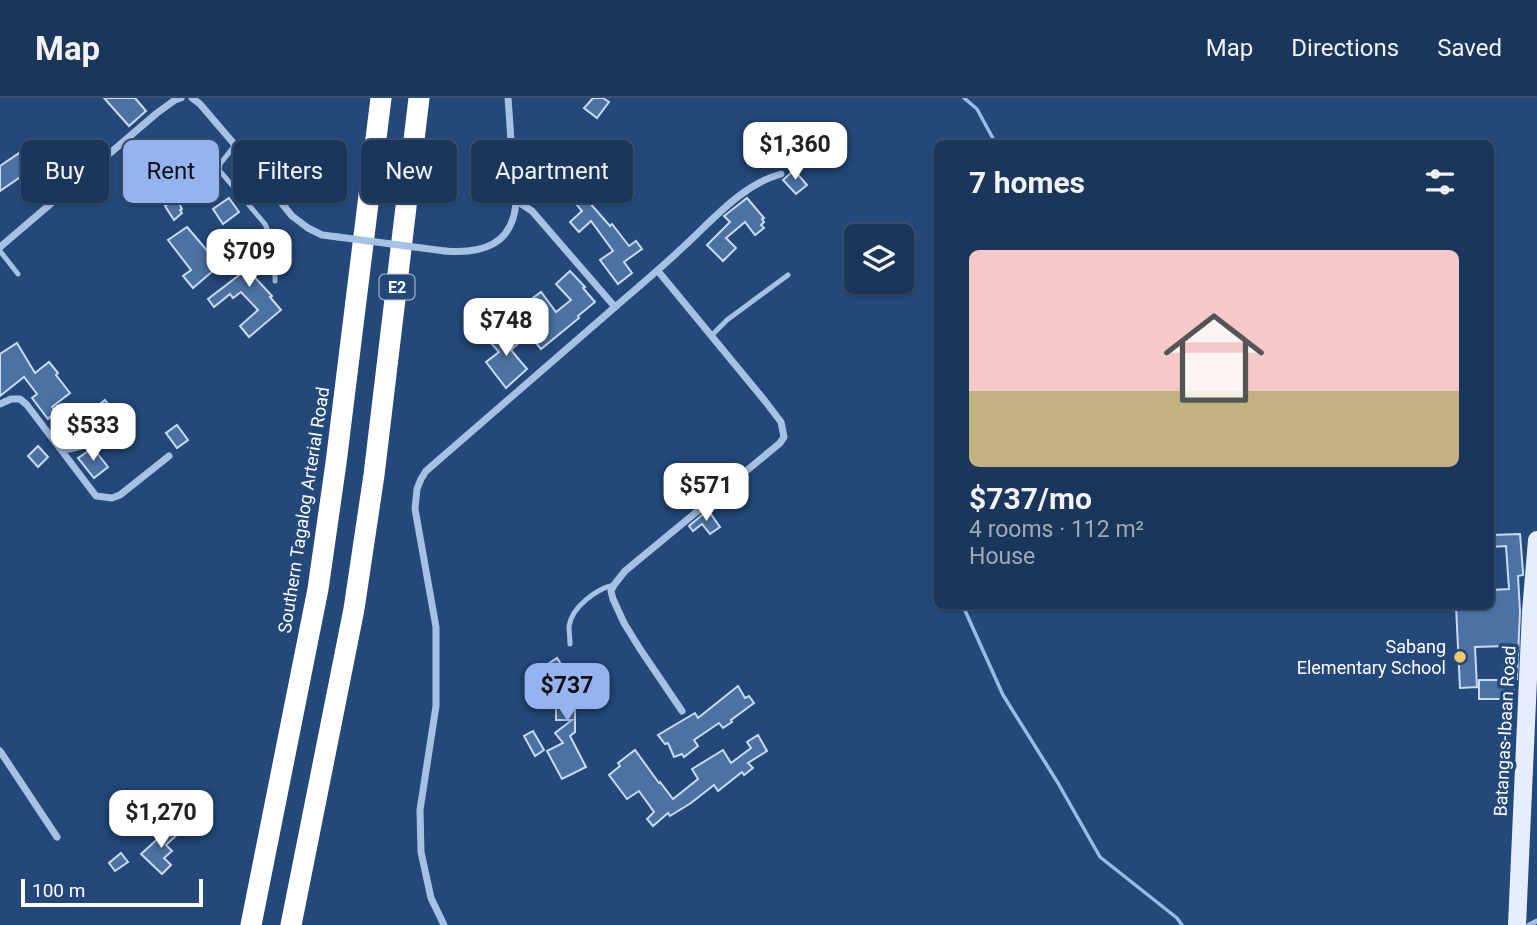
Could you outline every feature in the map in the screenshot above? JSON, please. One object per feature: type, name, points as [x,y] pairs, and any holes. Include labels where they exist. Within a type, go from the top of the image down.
[{"type":"highway","name":"Southern Tagalog Arterial Road","points":[[251,925],[318,589],[337,463],[381,98]]},
{"type":"highway","name":"E2","points":[[291,925],[354,609],[374,475],[419,98]]},
{"type":"main road","name":"Batangas-Ibaan Road","points":[[1517,925],[1531,612],[1537,540]]},
{"type":"street","points":[[0,249],[156,113],[181,98]]},
{"type":"street","points":[[192,98],[233,143]]},
{"type":"street","points":[[508,98],[512,140]]},
{"type":"street","points":[[444,925],[431,898],[421,852],[420,810],[436,706],[436,627],[415,509],[421,479],[426,471],[658,271],[737,197],[767,178],[781,174]]},
{"type":"street","points":[[282,203],[292,216],[322,235],[463,253],[494,244],[512,221],[516,203]]},
{"type":"street","points":[[520,203],[532,211],[615,307]]},
{"type":"street","points":[[658,271],[781,422],[784,437],[625,571],[611,592],[624,623],[682,711]]},
{"type":"street","points":[[0,404],[10,399],[20,399],[27,405],[96,496],[112,498],[120,495],[169,456]]},
{"type":"street","points":[[0,751],[57,837]]},
{"type":"lane","points":[[233,148],[220,164],[219,170],[233,186]]},
{"type":"lane","points":[[247,203],[265,224],[275,248],[275,281]]},
{"type":"lane","points":[[0,249],[18,274]]},
{"type":"lane","points":[[712,335],[727,320],[788,275]]},
{"type":"lane","points":[[62,451],[87,446],[100,439],[113,426]]},
{"type":"lane","points":[[570,644],[569,627],[572,616],[597,593],[614,585]]},
{"type":"lane","points":[[1529,925],[1537,921]]},
{"type":"building","points":[[104,98],[135,98],[146,111],[129,126]]},
{"type":"building","points":[[593,98],[603,98],[609,102],[597,118],[584,108]]},
{"type":"building","points":[[21,152],[21,177],[0,191],[0,166]]},
{"type":"building","points":[[794,170],[807,185],[796,194],[783,180]]},
{"type":"building","points":[[229,198],[239,212],[223,224],[213,209]]},
{"type":"building","points":[[747,198],[764,218],[761,225],[764,228],[755,235],[745,222],[726,238],[736,248],[723,261],[707,245],[730,222],[724,216]]},
{"type":"building","points":[[179,203],[182,213],[174,220],[165,206]]},
{"type":"building","points":[[575,203],[590,203],[610,226],[612,224],[629,246],[636,241],[642,249],[624,262],[632,273],[618,284],[600,260],[613,251],[591,221],[579,232],[570,222],[582,211]]},
{"type":"building","points":[[187,227],[210,254],[219,246],[229,257],[193,288],[183,276],[191,270],[168,240]]},
{"type":"building","points":[[247,237],[264,257],[248,270],[281,310],[249,337],[240,326],[258,310],[241,292],[233,298],[230,294],[214,307],[208,299],[247,269],[231,250]]},
{"type":"building","points":[[570,271],[595,302],[541,349],[524,329],[533,322],[521,307],[541,292],[556,312],[571,300],[556,284]]},
{"type":"building","points":[[508,326],[521,341],[511,350],[527,369],[506,388],[486,362],[499,352],[490,342]]},
{"type":"building","points":[[17,343],[35,373],[49,362],[70,393],[52,407],[56,412],[48,419],[32,398],[37,394],[24,377],[0,396],[0,354]]},
{"type":"building","points":[[105,400],[113,410],[92,427],[95,430],[82,440],[68,422],[89,406],[92,410]]},
{"type":"building","points":[[177,425],[188,440],[177,448],[166,433]]},
{"type":"building","points":[[38,446],[48,457],[38,467],[28,456]]},
{"type":"building","points":[[93,448],[108,467],[94,478],[78,458]]},
{"type":"building","points":[[708,510],[720,527],[710,534],[702,524],[693,531],[689,526]]},
{"type":"building","points":[[1520,534],[1523,575],[1518,576],[1520,611],[1514,699],[1479,699],[1479,680],[1502,680],[1506,646],[1475,647],[1477,687],[1460,688],[1456,609],[1494,609],[1494,590],[1509,589],[1506,546],[1494,547],[1494,535]]},
{"type":"building","points":[[557,658],[574,683],[581,677],[589,687],[575,698],[575,732],[570,736],[586,767],[562,779],[547,751],[563,743],[555,733],[572,720],[556,720],[556,693],[567,692],[548,664]]},
{"type":"building","points":[[738,686],[745,698],[749,696],[754,703],[723,728],[719,723],[694,740],[698,746],[684,757],[682,754],[674,757],[668,743],[665,744],[658,735],[695,713],[698,718]]},
{"type":"building","points":[[533,731],[544,750],[535,756],[524,736]]},
{"type":"building","points":[[758,735],[767,751],[748,763],[753,768],[744,775],[742,772],[718,791],[714,785],[670,816],[668,813],[653,826],[647,819],[654,812],[639,791],[627,799],[609,775],[620,766],[618,763],[635,750],[673,799],[698,779],[692,769],[723,750],[731,763],[751,748],[747,742]]},
{"type":"building","points":[[173,825],[180,832],[166,845],[172,851],[164,858],[171,865],[162,874],[141,854]]},
{"type":"building","points":[[121,853],[128,862],[115,871],[109,863]]},
{"type":"waterway","points":[[964,98],[977,109],[994,140]]},
{"type":"waterway","points":[[964,609],[1003,695],[1100,857],[1177,918],[1182,925]]},
{"type":"place","name":"Sabang Elementary School","points":[[1460,657]]}]
